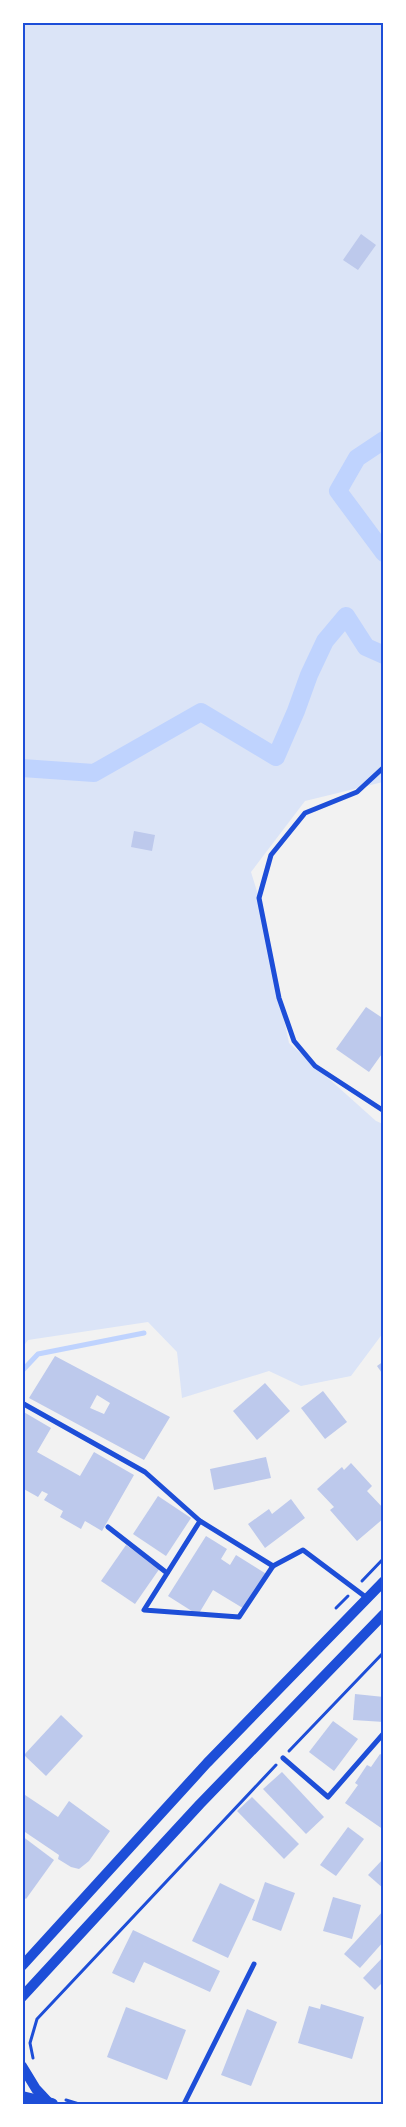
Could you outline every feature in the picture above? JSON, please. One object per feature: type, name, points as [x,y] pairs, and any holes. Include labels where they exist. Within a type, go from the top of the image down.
[{"type":"main road","points":[[22,1966],[200,1770],[367,1598],[381,1587]]},
{"type":"main road","points":[[22,1997],[200,1804],[384,1614]]},
{"type":"main road","points":[[22,2066],[36,2089],[55,2102]]},
{"type":"main road","points":[[22,2097],[55,2102]]},
{"type":"street","points":[[384,768],[357,792],[305,813],[271,855],[259,898],[279,998],[294,1042],[315,1066],[384,1111]]},
{"type":"street","points":[[22,1403],[145,1472],[200,1521],[273,1566]]},
{"type":"street","points":[[200,1521],[144,1610],[239,1617],[273,1566],[303,1550],[367,1598]]},
{"type":"street","points":[[108,1527],[167,1572]]},
{"type":"street","points":[[282,1758],[328,1797],[384,1733]]},
{"type":"street","points":[[184,2104],[254,1964]]},
{"type":"path","points":[[34,2062],[30,2044],[38,2020],[282,1758],[384,1652]]},
{"type":"path","points":[[55,2102],[79,2104]]},
{"type":"shaded area","points":[[23,23],[383,23],[383,782],[305,801],[251,872],[259,898],[289,1043],[376,1121],[383,1124],[383,1333],[351,1376],[301,1386],[269,1371],[182,1398],[177,1352],[148,1322],[28,1340],[23,1347]]},
{"type":"building","points":[[361,234],[376,245],[358,270],[343,260]]},
{"type":"building","points":[[134,831],[155,835],[152,851],[131,847]]},
{"type":"building","points":[[366,1007],[384,1019],[384,1051],[369,1072],[336,1049]]},
{"type":"building","points":[[55,1356],[170,1417],[144,1460],[29,1398]],"holes":[[[97,1395],[110,1403],[104,1414],[90,1408]]]},
{"type":"building","points":[[384,1361],[384,1376],[377,1366]]},
{"type":"building","points":[[265,1383],[290,1411],[257,1440],[233,1411]]},
{"type":"building","points":[[323,1391],[347,1422],[325,1439],[301,1408]]},
{"type":"building","points":[[22,1411],[51,1428],[37,1452],[80,1476],[94,1452],[134,1475],[102,1531],[85,1521],[81,1529],[60,1517],[63,1511],[44,1500],[48,1494],[42,1491],[38,1497],[22,1488]]},
{"type":"building","points":[[266,1457],[271,1478],[214,1490],[210,1469]]},
{"type":"building","points":[[351,1463],[372,1486],[367,1491],[384,1509],[384,1518],[357,1541],[330,1510],[334,1507],[317,1489],[342,1467],[344,1470]]},
{"type":"building","points":[[158,1496],[191,1518],[166,1556],[133,1534]]},
{"type":"building","points":[[291,1499],[305,1518],[265,1548],[248,1524],[269,1509],[272,1514]]},
{"type":"building","points":[[206,1536],[227,1549],[221,1559],[230,1565],[236,1555],[268,1575],[246,1610],[213,1590],[198,1615],[168,1596]]},
{"type":"building","points":[[126,1545],[160,1568],[135,1604],[101,1581]]},
{"type":"building","points":[[355,1694],[384,1697],[384,1722],[353,1720]]},
{"type":"building","points":[[61,1715],[83,1736],[46,1776],[24,1755]]},
{"type":"building","points":[[333,1721],[358,1739],[334,1771],[309,1752]]},
{"type":"building","points":[[380,1754],[384,1756],[384,1830],[345,1803],[358,1785],[355,1783],[367,1765],[371,1767]]},
{"type":"building","points":[[282,1772],[324,1817],[306,1834],[263,1789]]},
{"type":"building","points":[[22,1793],[58,1817],[69,1801],[110,1831],[89,1861],[79,1869],[71,1867],[58,1859],[59,1855],[22,1830]]},
{"type":"building","points":[[252,1797],[299,1844],[284,1859],[237,1811]]},
{"type":"building","points":[[348,1827],[364,1839],[336,1876],[320,1865]]},
{"type":"building","points":[[22,1836],[54,1860],[26,1899],[22,1896]]},
{"type":"building","points":[[384,1858],[384,1889],[368,1875]]},
{"type":"building","points":[[265,1882],[295,1893],[281,1931],[252,1920]]},
{"type":"building","points":[[220,1883],[255,1900],[228,1958],[192,1941]]},
{"type":"building","points":[[333,1897],[361,1905],[352,1939],[323,1931]]},
{"type":"building","points":[[384,1910],[384,1941],[360,1968],[344,1954]]},
{"type":"building","points":[[133,1930],[220,1971],[210,1992],[144,1962],[134,1983],[112,1973]]},
{"type":"building","points":[[384,1956],[384,1981],[375,1990],[363,1978]]},
{"type":"building","points":[[321,2004],[364,2017],[352,2059],[298,2043],[309,2006],[320,2009]]},
{"type":"building","points":[[126,2007],[186,2030],[167,2080],[107,2057]]},
{"type":"building","points":[[247,2009],[277,2022],[251,2086],[221,2075]]},
{"type":"waterway","points":[[384,440],[357,458],[338,491],[384,553]]},
{"type":"waterway","points":[[22,768],[94,773],[201,712],[276,757],[309,675],[325,641],[346,616],[366,647],[384,655]]},
{"type":"waterway","points":[[22,1371],[38,1354],[144,1333]]}]
